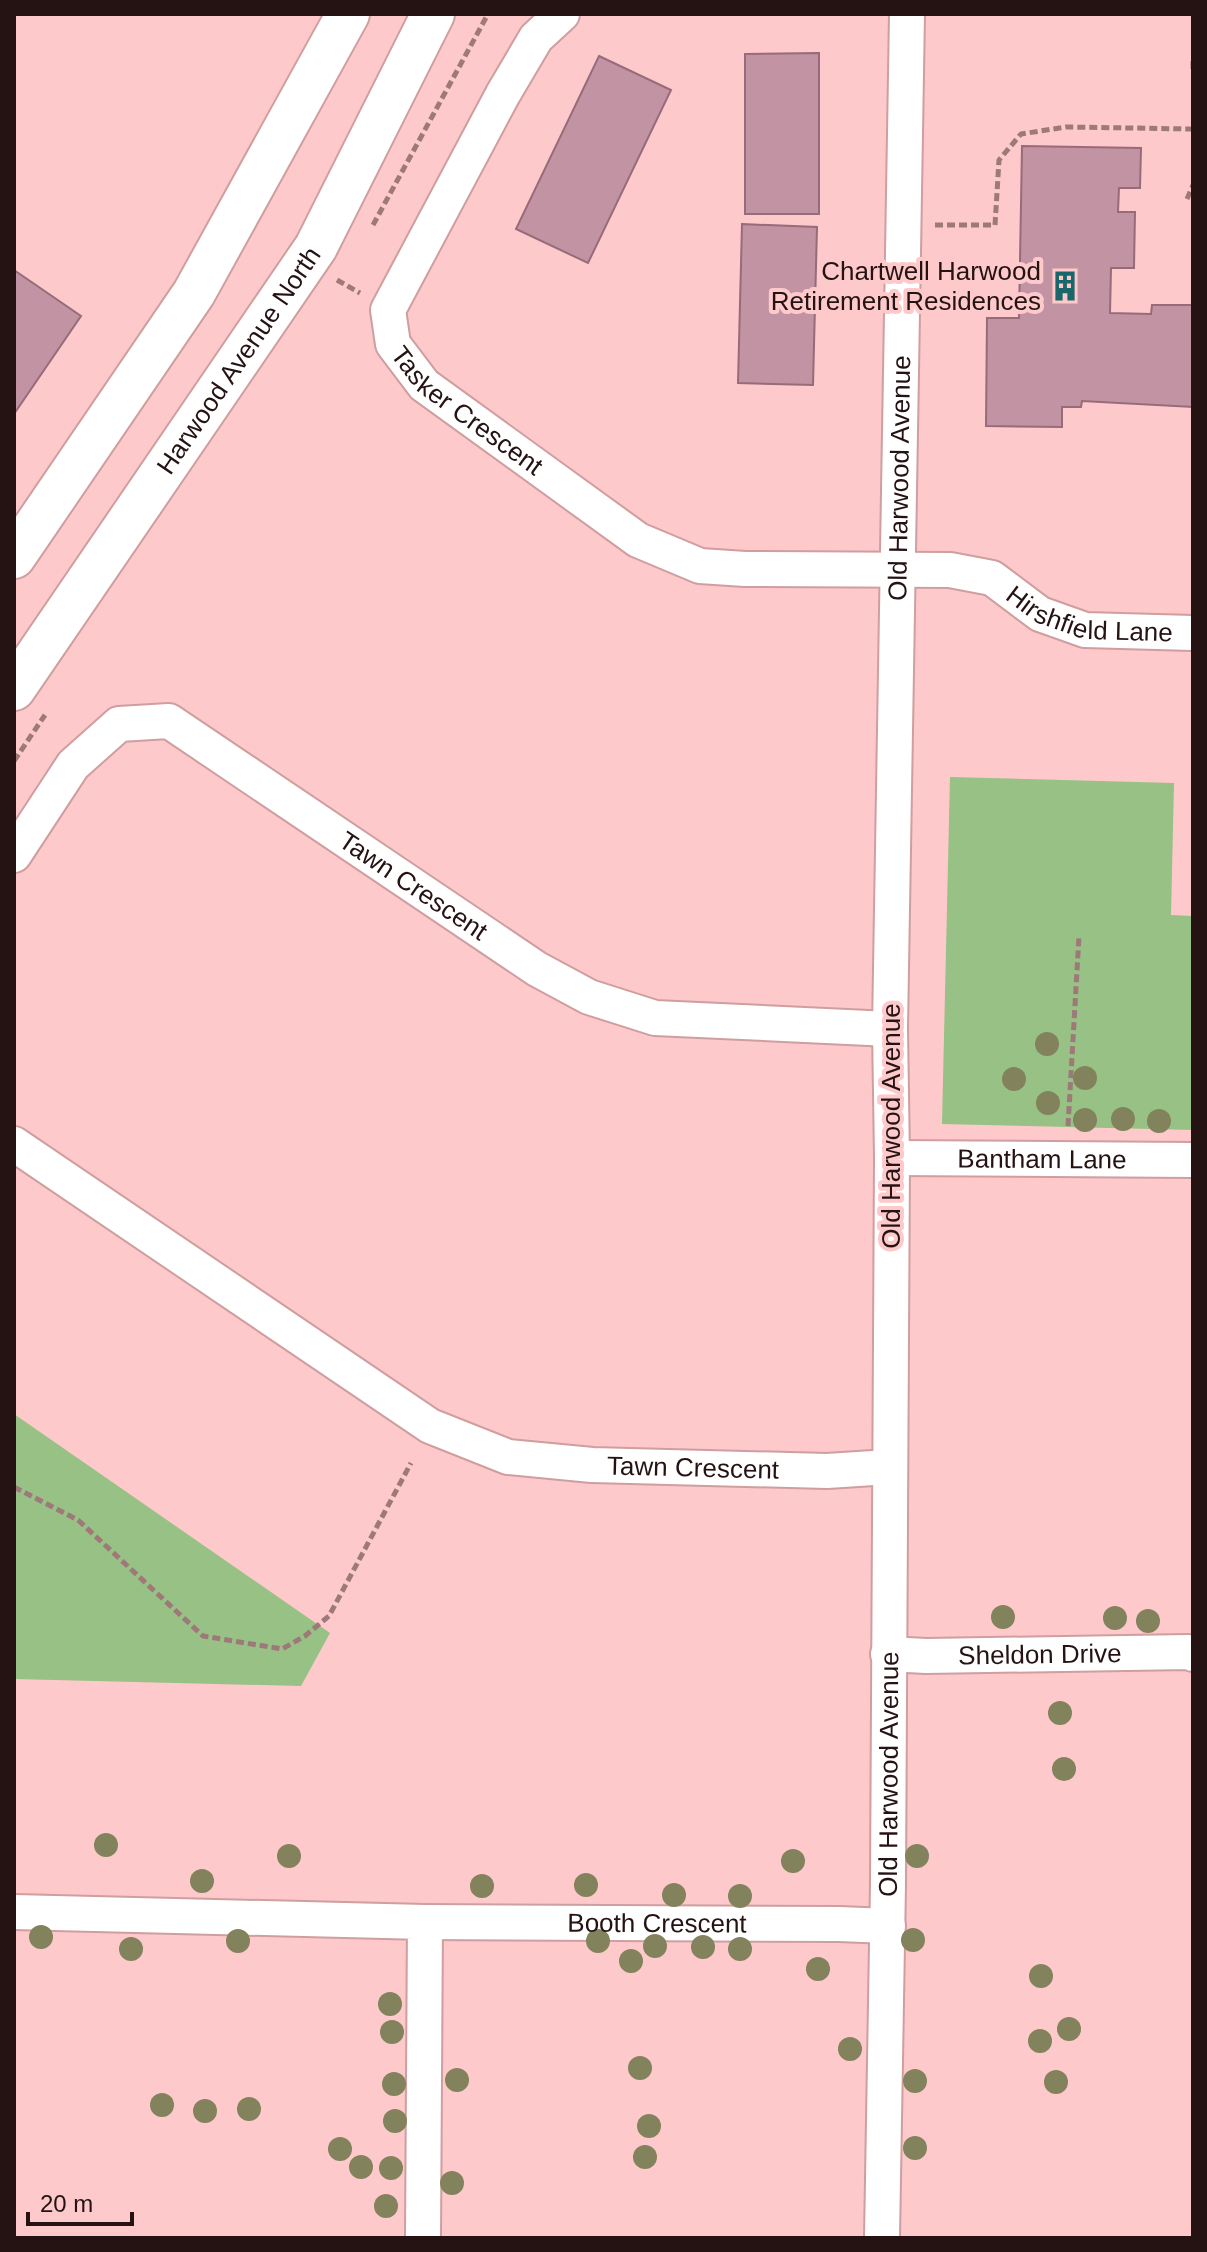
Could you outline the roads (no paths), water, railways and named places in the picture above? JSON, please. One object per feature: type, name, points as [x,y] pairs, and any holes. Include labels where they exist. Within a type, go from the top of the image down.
[{"type":"main road","points":[[14,557],[194,293],[348,14]]},
{"type":"main road","name":"Harwood Avenue North","points":[[14,689],[316,247],[433,14]]},
{"type":"street","name":"Tasker Crescent","points":[[562,14],[536,38],[503,94],[388,310],[393,344],[424,385],[638,540],[700,566],[898,570]]},
{"type":"street","name":"Old Harwood Avenue","points":[[882,2238],[888,1926],[890,1029],[907,14]]},
{"type":"street","name":"Hirshfield Lane","points":[[898,570],[950,570],[992,578],[1040,614],[1085,630],[1193,633]]},
{"type":"street","name":"Tawn Crescent","points":[[14,855],[73,765],[119,724],[169,721],[537,969],[589,997],[655,1018],[890,1029]]},
{"type":"street","name":"Tawn Crescent","points":[[14,1144],[430,1426],[508,1457],[592,1465],[827,1471],[889,1467]]},
{"type":"street","name":"Bantham Lane","points":[[892,1158],[1193,1160]]},
{"type":"street","name":"Sheldon Drive","points":[[888,1654],[1193,1654]]},
{"type":"street","name":"Booth Crescent","points":[[14,1912],[425,1922],[888,1926]]},
{"type":"street","points":[[423,2238],[425,1922]]},
{"type":"place","name":"Chartwell Harwood Retirement Residences","points":[[1065,286]]}]
